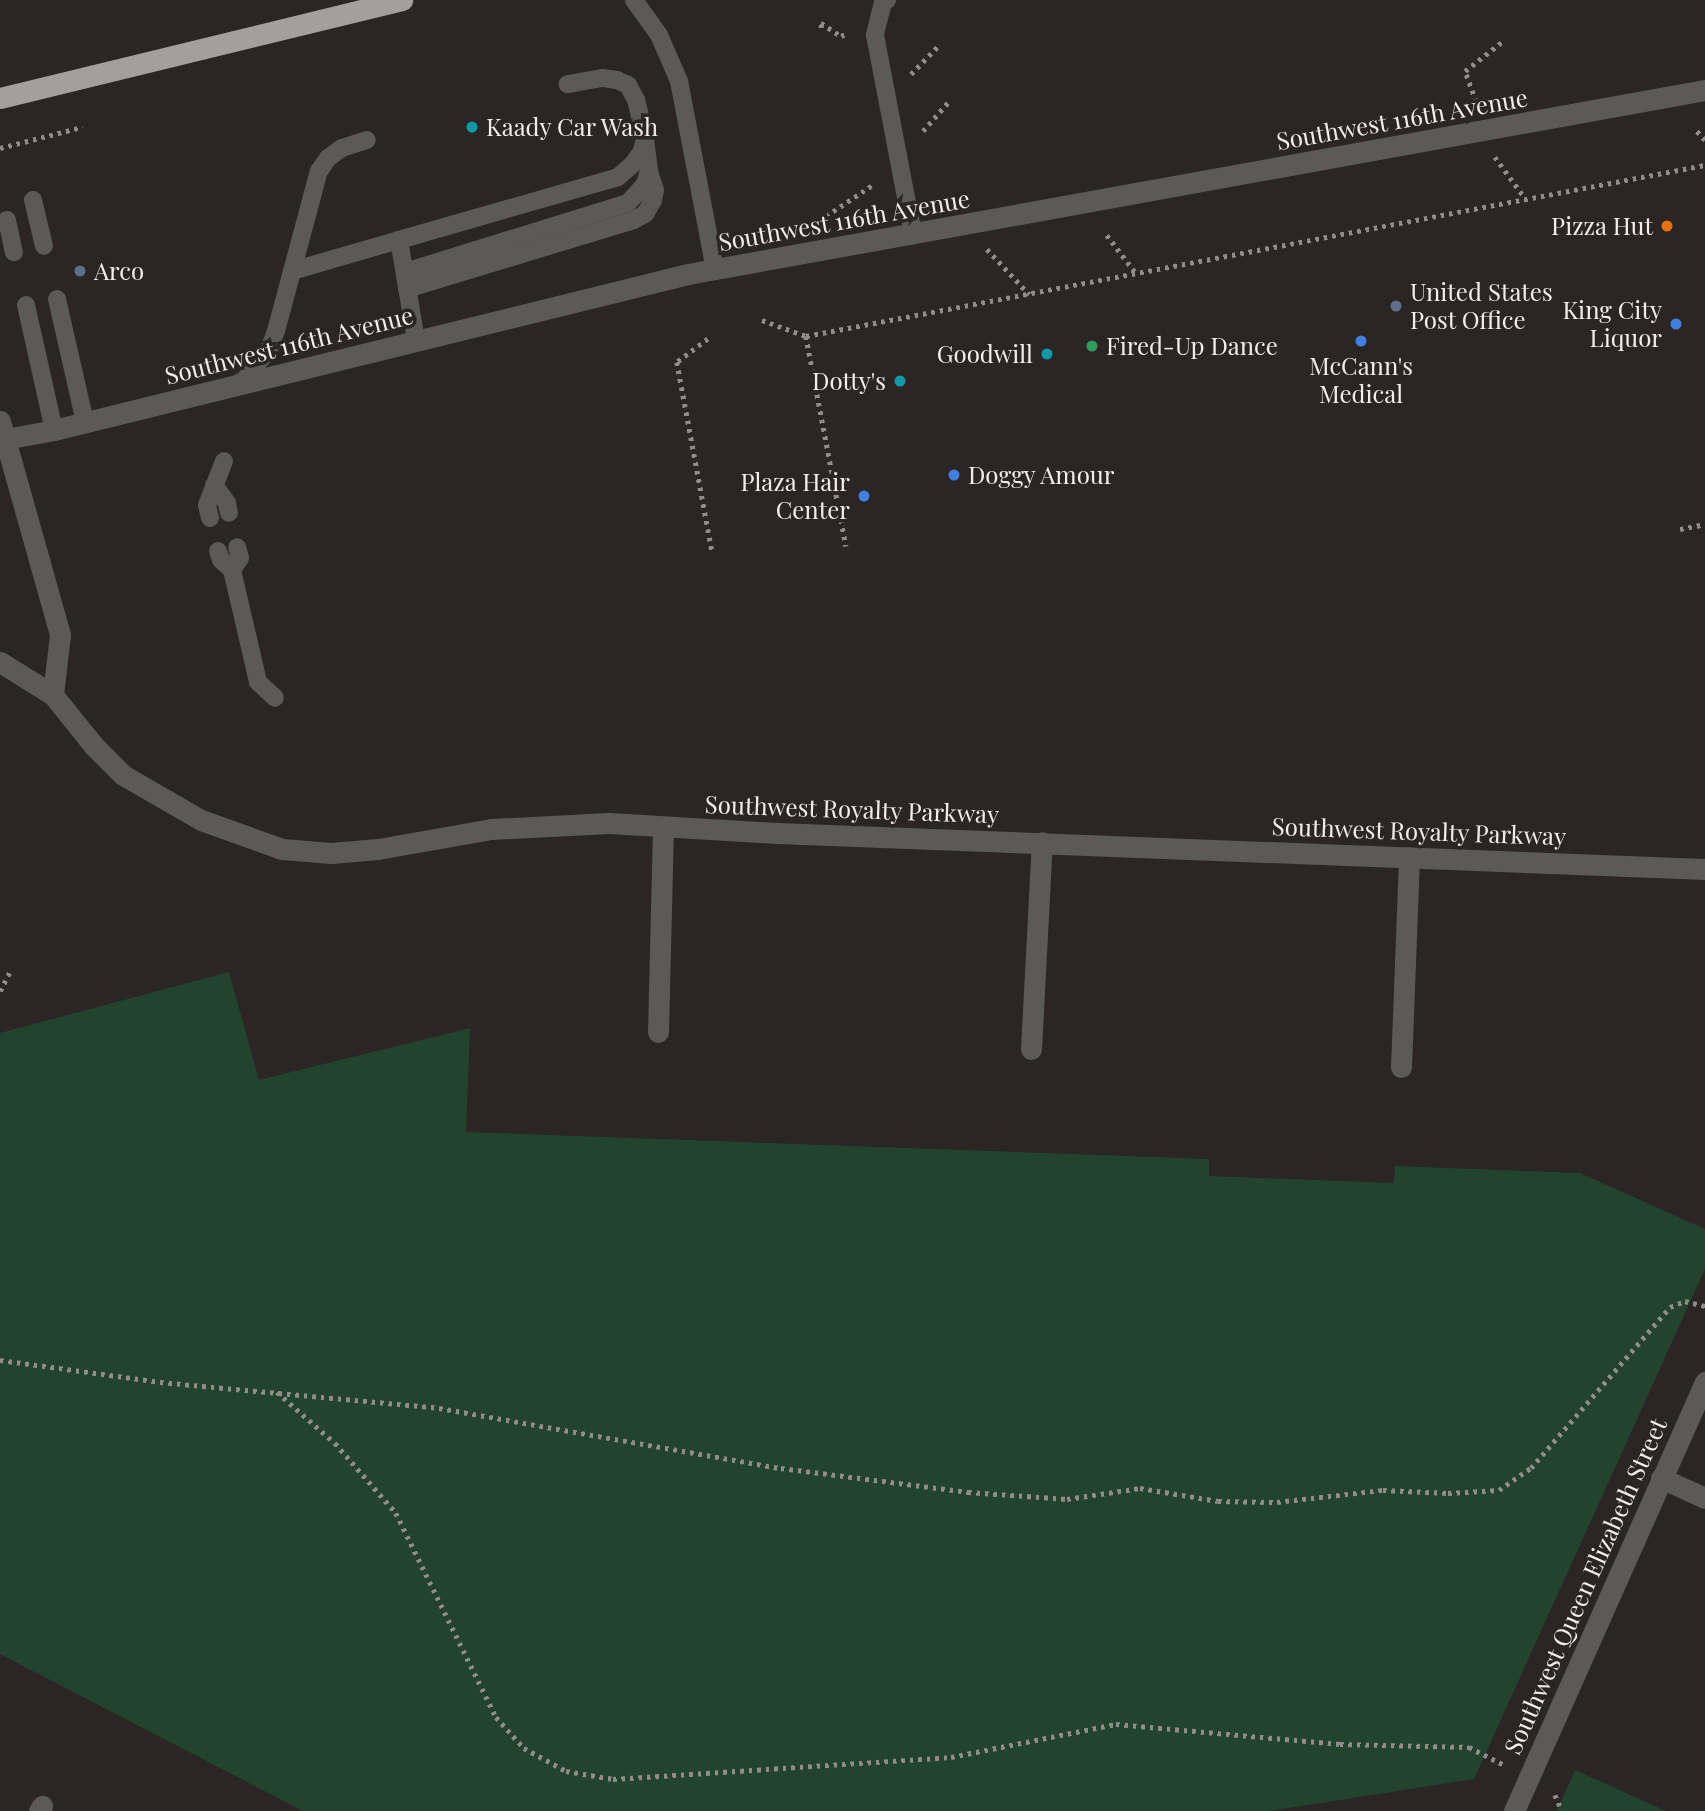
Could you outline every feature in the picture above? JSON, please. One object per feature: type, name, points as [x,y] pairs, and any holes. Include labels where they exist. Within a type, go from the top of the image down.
[{"type":"highway","points":[[0,98],[402,0]]},
{"type":"street","name":"Southwest 116th Avenue","points":[[2,433],[54,430],[715,269],[1705,90]]},
{"type":"street","points":[[2,433],[60,635],[53,695]]},
{"type":"street","name":"Southwest Royalty Parkway","points":[[0,662],[53,695],[94,746],[123,775],[201,820],[282,849],[331,853],[378,849],[491,830],[548,824],[609,823],[1705,869]]},
{"type":"street","points":[[658,1032],[663,827]]},
{"type":"street","points":[[1031,1049],[1042,842]]},
{"type":"street","points":[[1401,1067],[1409,857]]},
{"type":"street","name":"Southwest Queen Elizabeth Street","points":[[1514,1811],[1705,1382]]},
{"type":"street","points":[[1661,1478],[1705,1498]]},
{"type":"lane","points":[[634,0],[659,35],[679,81],[715,269]]},
{"type":"lane","points":[[887,0],[883,2],[875,35],[913,235]]},
{"type":"lane","points":[[406,281],[634,220],[645,214],[655,190],[636,100],[628,85],[602,78],[568,84]]},
{"type":"lane","points":[[292,271],[618,177],[633,164],[642,151],[645,138]]},
{"type":"lane","points":[[237,385],[269,351],[319,171],[328,158],[342,148],[368,141]]},
{"type":"lane","points":[[33,200],[44,246]]},
{"type":"lane","points":[[7,220],[14,253]]},
{"type":"lane","points":[[399,240],[416,341]]},
{"type":"lane","points":[[57,299],[85,422]]},
{"type":"lane","points":[[26,306],[54,430]]},
{"type":"lane","points":[[210,518],[206,505],[224,461]]},
{"type":"lane","points":[[214,485],[227,503],[229,513]]},
{"type":"lane","points":[[232,570],[240,558],[237,547]]},
{"type":"lane","points":[[218,551],[221,560],[232,570],[258,682],[275,698]]},
{"type":"path","points":[[821,27],[821,23],[841,36],[854,30]]},
{"type":"path","points":[[0,148],[82,127]]},
{"type":"path","points":[[1697,131],[1705,140]]},
{"type":"path","points":[[762,320],[806,336],[1705,165]]},
{"type":"path","points":[[817,223],[881,180]]},
{"type":"path","points":[[1107,234],[1135,272]]},
{"type":"path","points":[[806,336],[846,546]]},
{"type":"path","points":[[708,339],[677,362],[712,550]]},
{"type":"path","points":[[1680,529],[1705,524]]},
{"type":"path","points":[[0,990],[10,971]]},
{"type":"path","points":[[0,1360],[160,1382],[439,1408],[781,1468],[968,1492],[1067,1499],[1140,1488],[1218,1501],[1277,1502],[1383,1490],[1448,1493],[1499,1490],[1531,1468],[1670,1307],[1685,1301],[1705,1306]]},
{"type":"path","points":[[277,1391],[335,1443],[396,1513],[496,1717],[524,1748],[566,1772],[613,1779],[951,1757],[1116,1724],[1340,1744],[1469,1747],[1553,1791],[1562,1811]]},
{"type":"green space","points":[[229,972],[259,1080],[470,1028],[466,1132],[1209,1159],[1209,1176],[1394,1183],[1395,1166],[1580,1173],[1705,1229],[1705,1269],[1474,1779],[1270,1811],[303,1811],[0,1654],[0,1033]]},
{"type":"green space","points":[[1575,1770],[1666,1811],[1557,1811]]},
{"type":"place","name":"Kaady Car Wash","points":[[472,127]]},
{"type":"place","name":"Pizza Hut","points":[[1667,226]]},
{"type":"place","name":"Arco","points":[[80,271]]},
{"type":"place","name":"United States Post Office","points":[[1396,306]]},
{"type":"place","name":"King City Liquor","points":[[1676,324]]},
{"type":"place","name":"McCann's Medical","points":[[1361,341]]},
{"type":"place","name":"Fired-Up Dance","points":[[1092,346]]},
{"type":"place","name":"Goodwill","points":[[1047,354]]},
{"type":"place","name":"Dotty's","points":[[900,381]]},
{"type":"place","name":"Doggy Amour","points":[[954,475]]},
{"type":"place","name":"Plaza Hair Center","points":[[864,496]]}]
